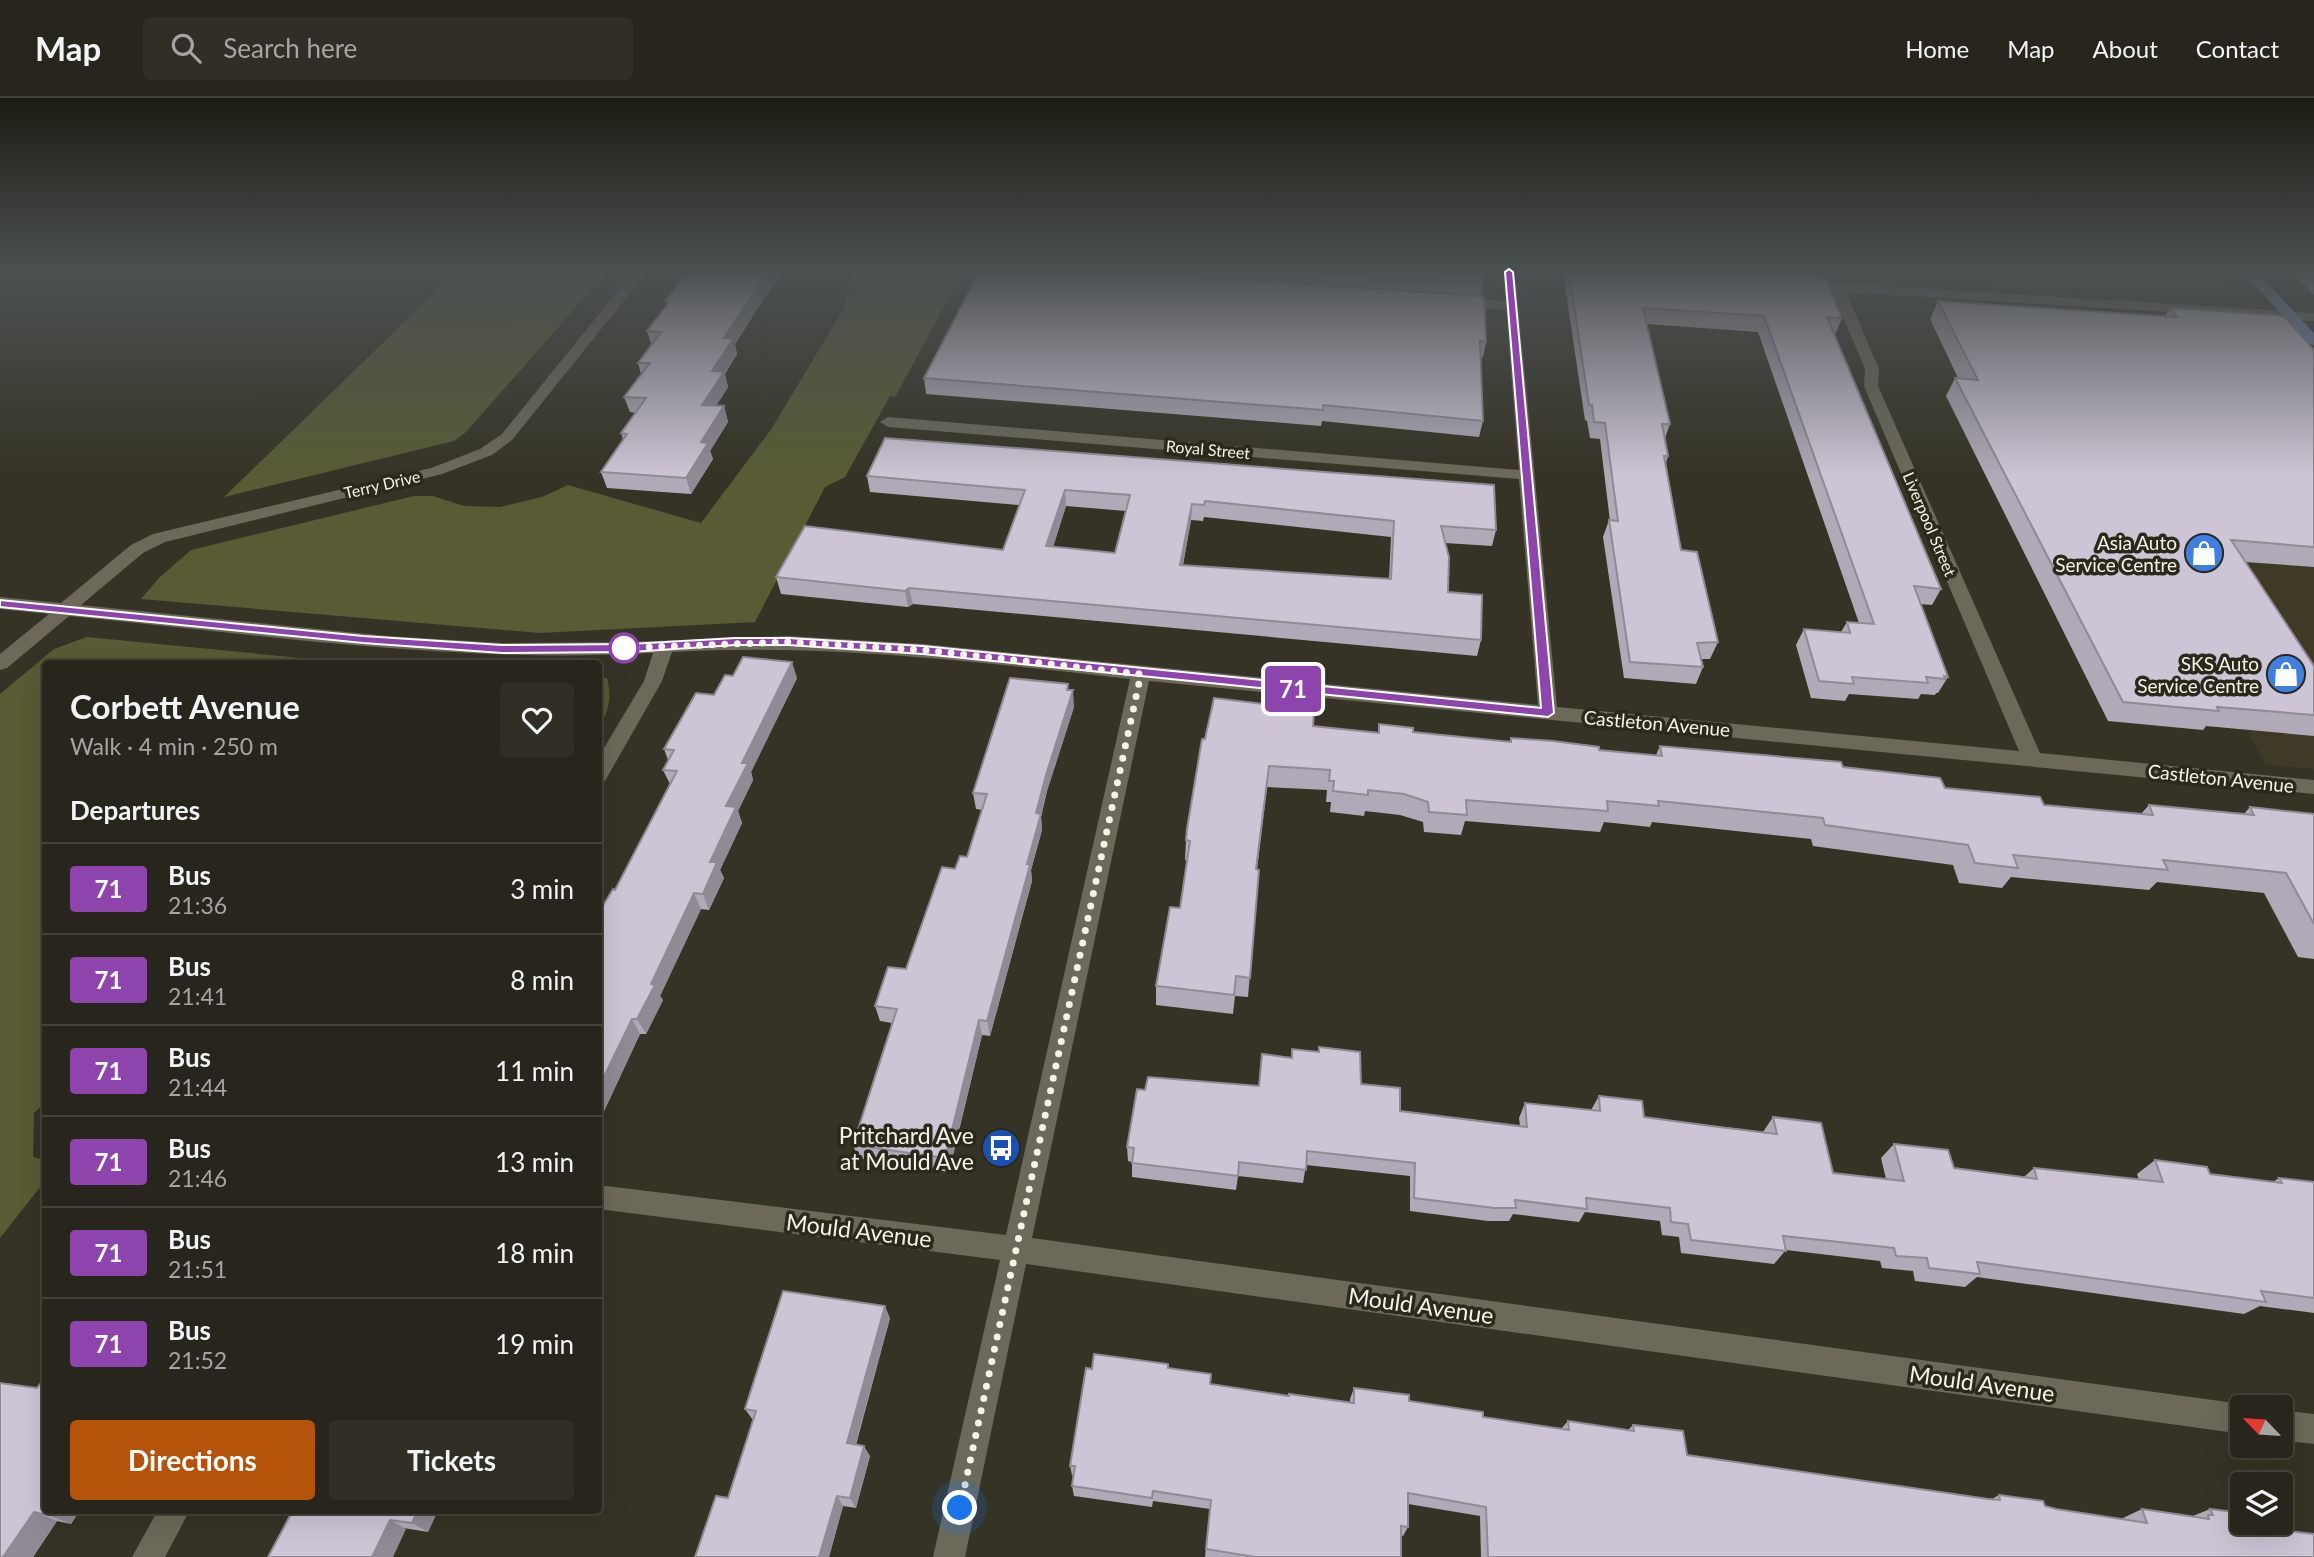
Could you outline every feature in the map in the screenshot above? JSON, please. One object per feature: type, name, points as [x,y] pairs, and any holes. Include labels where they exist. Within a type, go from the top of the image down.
[{"type":"street","name":"Terry Drive","points":[[0,664],[137,549],[159,538],[436,471],[486,452],[507,437],[585,340]]},
{"type":"street","points":[[1514,340],[1548,713]]},
{"type":"street","name":"Liverpool Street","points":[[1860,340],[1872,369],[1871,386],[2032,759]]},
{"type":"street","name":"Royal Street","points":[[888,422],[1527,475]]},
{"type":"street","name":"Castleton Avenue","points":[[0,603],[346,638],[489,648],[788,642],[923,650],[1141,674],[2314,787]]},
{"type":"street","points":[[602,769],[653,681],[665,646]]},
{"type":"street","points":[[949,1557],[1141,674]]},
{"type":"street","name":"Mould Avenue","points":[[602,1197],[1016,1249],[2230,1417]]},
{"type":"street","points":[[2293,1426],[2314,1429]]},
{"type":"street","points":[[148,1557],[174,1514]]},
{"type":"shaded area","points":[[2125,518],[2314,534],[2314,769],[2266,765]]},
{"type":"green space","points":[[386,340],[547,340],[466,432],[454,441],[224,497]]},
{"type":"green space","points":[[825,340],[926,340],[895,397],[890,396],[845,477],[825,487],[755,622],[540,633],[141,599],[159,578],[191,550],[414,496],[433,496],[464,506],[500,507],[542,497],[568,485],[701,523],[772,428]]},
{"type":"green space","points":[[87,637],[321,660],[42,660],[42,1106],[34,1113],[33,1157],[42,1159],[42,1185],[0,1238],[0,694],[54,649]]},
{"type":"green space","points":[[602,678],[607,678],[607,710],[602,721]]},
{"type":"building","points":[[655,340],[732,340],[712,371],[724,372],[702,405],[724,406],[701,442],[708,443],[686,478],[601,472],[627,434],[621,433],[646,398],[624,397],[650,363],[638,363]]},
{"type":"building","points":[[944,340],[1486,340],[1480,341],[1483,421],[1323,405],[1323,410],[924,378]]},
{"type":"building","points":[[1579,340],[1650,340],[1670,424],[1662,424],[1668,456],[1664,456],[1681,550],[1697,552],[1718,642],[1697,643],[1703,667],[1630,662],[1609,520],[1618,521],[1605,423],[1594,422],[1592,405],[1589,405]]},
{"type":"building","points":[[1773,340],[1837,340],[1941,589],[1914,586],[1948,677],[1926,677],[1928,683],[1852,677],[1854,684],[1819,681],[1804,629],[1850,633],[1847,622],[1874,624]]},
{"type":"building","points":[[1958,340],[2305,340],[2314,350],[2314,547],[2231,540],[2314,666],[2314,715],[2217,707],[2219,711],[2123,702],[1955,378],[1978,380]]},
{"type":"building","points":[[885,438],[1494,485],[1496,530],[1441,526],[1449,557],[1448,592],[1482,595],[1481,640],[909,588],[905,591],[776,577],[805,526],[1003,550],[1025,490],[867,476]],"holes":[[[1065,490],[1130,495],[1115,553],[1046,546]],[[1205,501],[1394,521],[1391,579],[1180,565],[1192,504],[1204,505]]]},
{"type":"building","points":[[743,657],[792,662],[742,763],[748,763],[726,806],[736,807],[710,862],[717,862],[703,894],[694,893],[651,984],[655,985],[637,1019],[632,1019],[602,1081],[602,907],[613,889],[615,890],[677,771],[663,770],[674,750],[664,749],[696,693],[714,695],[725,675],[733,676]]},
{"type":"building","points":[[1010,678],[1068,684],[1067,690],[1073,690],[1036,813],[1041,814],[1027,864],[1030,865],[987,1021],[979,1020],[945,1158],[853,1145],[897,1009],[875,1006],[888,967],[906,969],[942,867],[955,869],[960,856],[967,857],[987,794],[973,793]]},
{"type":"building","points":[[1214,698],[1314,710],[1313,726],[1379,733],[1379,724],[1413,728],[1413,732],[1511,742],[1511,738],[1553,741],[1599,747],[1599,750],[1662,756],[1660,746],[1841,762],[1843,767],[1940,778],[1945,788],[2040,797],[2044,805],[2153,815],[2149,805],[2254,815],[2250,807],[2314,814],[2314,924],[2286,873],[2163,860],[2168,870],[2013,855],[2018,868],[1975,863],[1968,845],[1825,825],[1823,818],[1658,801],[1659,806],[1607,801],[1608,811],[1466,800],[1467,815],[1429,812],[1428,802],[1404,794],[1368,790],[1368,795],[1333,791],[1334,781],[1329,781],[1330,770],[1269,766],[1256,869],[1259,870],[1250,978],[1236,976],[1234,995],[1156,986],[1170,907],[1180,908],[1190,841],[1186,840],[1187,829],[1202,739],[1205,739]]},
{"type":"building","points":[[1319,1047],[1360,1052],[1361,1084],[1400,1088],[1400,1111],[1527,1127],[1525,1103],[1600,1111],[1599,1096],[1642,1101],[1644,1117],[1711,1126],[1777,1134],[1773,1117],[1821,1123],[1833,1173],[1904,1181],[1894,1144],[1948,1150],[1954,1168],[2037,1179],[2034,1168],[2163,1182],[2155,1160],[2207,1167],[2210,1174],[2282,1183],[2279,1178],[2314,1182],[2314,1298],[2261,1291],[2266,1302],[1977,1262],[1980,1274],[1929,1268],[1927,1258],[1896,1256],[1894,1248],[1783,1236],[1786,1251],[1691,1240],[1688,1224],[1671,1222],[1670,1208],[1586,1198],[1587,1209],[1515,1200],[1516,1208],[1494,1208],[1414,1198],[1415,1163],[1307,1151],[1306,1170],[1239,1162],[1238,1176],[1132,1163],[1134,1148],[1127,1147],[1137,1089],[1145,1090],[1148,1077],[1259,1086],[1262,1054],[1292,1058],[1292,1049],[1319,1052]]},
{"type":"building","points":[[783,1291],[885,1306],[847,1443],[864,1446],[850,1498],[837,1496],[819,1557],[695,1557],[716,1496],[728,1498],[756,1411],[745,1409]]},
{"type":"building","points":[[1094,1354],[1168,1364],[1168,1368],[1211,1374],[1210,1384],[1289,1396],[1354,1403],[1354,1388],[1409,1395],[1409,1401],[1483,1412],[1483,1417],[1569,1430],[1568,1421],[1634,1431],[1633,1425],[1683,1431],[1687,1455],[1988,1499],[2000,1500],[1999,1495],[2043,1501],[2045,1506],[2056,1509],[2147,1523],[2142,1509],[2209,1519],[2208,1515],[2213,1515],[2210,1509],[2230,1512],[2230,1535],[2293,1535],[2293,1532],[2314,1534],[2314,1557],[1488,1557],[1486,1507],[1408,1493],[1408,1527],[1401,1526],[1401,1557],[1255,1557],[1206,1549],[1211,1500],[1153,1491],[1152,1498],[1072,1486],[1075,1466],[1070,1466],[1086,1368],[1092,1369]]},
{"type":"building","points":[[42,1382],[42,1514],[34,1512],[3,1557],[0,1557],[0,1383],[37,1388]]},
{"type":"building","points":[[291,1514],[416,1514],[412,1523],[390,1520],[372,1557],[268,1557]]},
{"type":"bus line","name":"71","points":[[0,603],[363,639],[502,649],[630,648],[788,642],[923,650],[1548,713],[1514,340]]},
{"type":"place","name":"Asia Auto Service Centre","points":[[2204,553]]},
{"type":"place","name":"SKS Auto Service Centre","points":[[2286,674]]},
{"type":"place","name":"Pritchard Ave at Mould Ave","points":[[1001,1148]]},
{"type":"route","points":[[624,648],[788,642],[923,650],[1141,674],[960,1508]]}]
